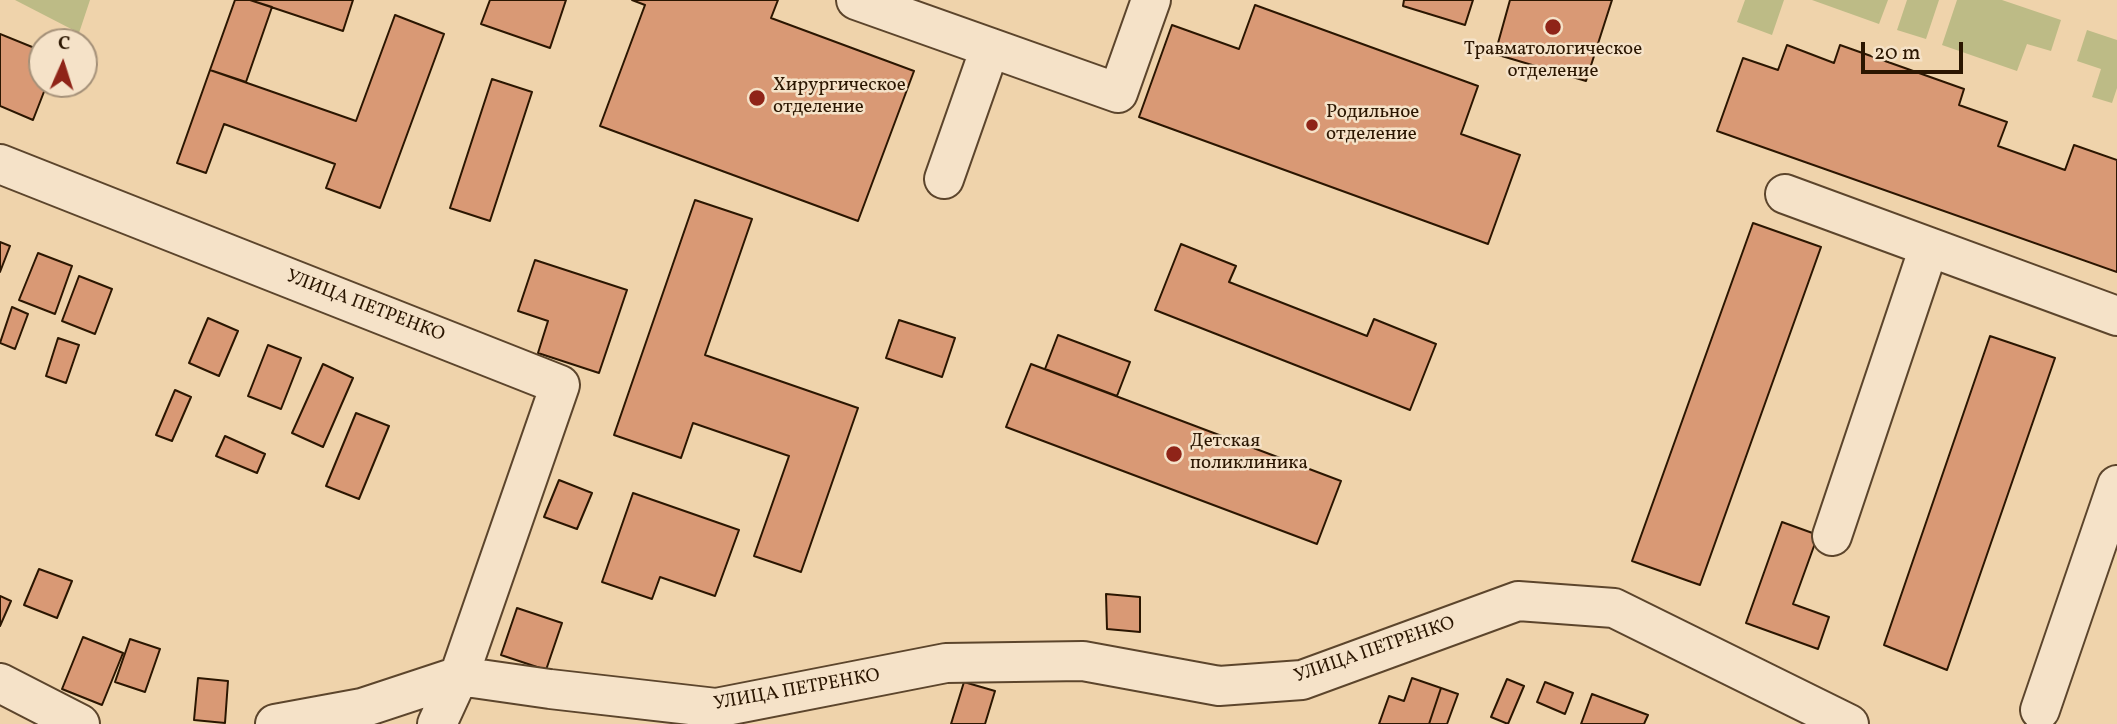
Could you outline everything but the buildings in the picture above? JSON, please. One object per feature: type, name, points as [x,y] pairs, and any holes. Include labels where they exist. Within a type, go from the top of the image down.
[{"type":"street","points":[[856,0],[1118,93],[1151,0]]},
{"type":"street","points":[[944,179],[990,48]]},
{"type":"street","name":"УЛИЦА ПЕТРЕНКО","points":[[0,164],[560,385],[459,676],[437,724]]},
{"type":"street","points":[[1785,194],[2117,316]]},
{"type":"street","points":[[1832,536],[1930,247]]},
{"type":"street","points":[[2040,710],[2117,485]]},
{"type":"street","name":"УЛИЦА ПЕТРЕНКО","points":[[459,676],[550,690],[716,708],[946,663],[1083,662],[1219,685],[1303,680],[1518,601],[1614,608],[1849,724]]},
{"type":"street","points":[[275,724],[362,708],[459,676]]},
{"type":"street","points":[[0,683],[80,724]]},
{"type":"shaded area","points":[[15,0],[90,0],[81,28],[69,28]]},
{"type":"shaded area","points":[[1745,0],[1784,0],[1772,35],[1737,22]]},
{"type":"shaded area","points":[[1812,0],[1888,0],[1879,24]]},
{"type":"shaded area","points":[[1907,0],[1939,0],[1926,39],[1897,30]]},
{"type":"shaded area","points":[[1957,0],[2002,0],[2061,20],[2051,51],[2027,44],[2017,71],[1942,45]]},
{"type":"shaded area","points":[[2087,30],[2117,40],[2117,88],[2112,103],[2092,97],[2101,69],[2077,61]]},
{"type":"place","name":"Травматологическое отделение","points":[[1553,27]]},
{"type":"place","name":"Хирургическое отделение","points":[[757,98]]},
{"type":"place","name":"Родильное отделение","points":[[1312,125]]},
{"type":"place","name":"Детская поликлиника","points":[[1174,454]]}]
